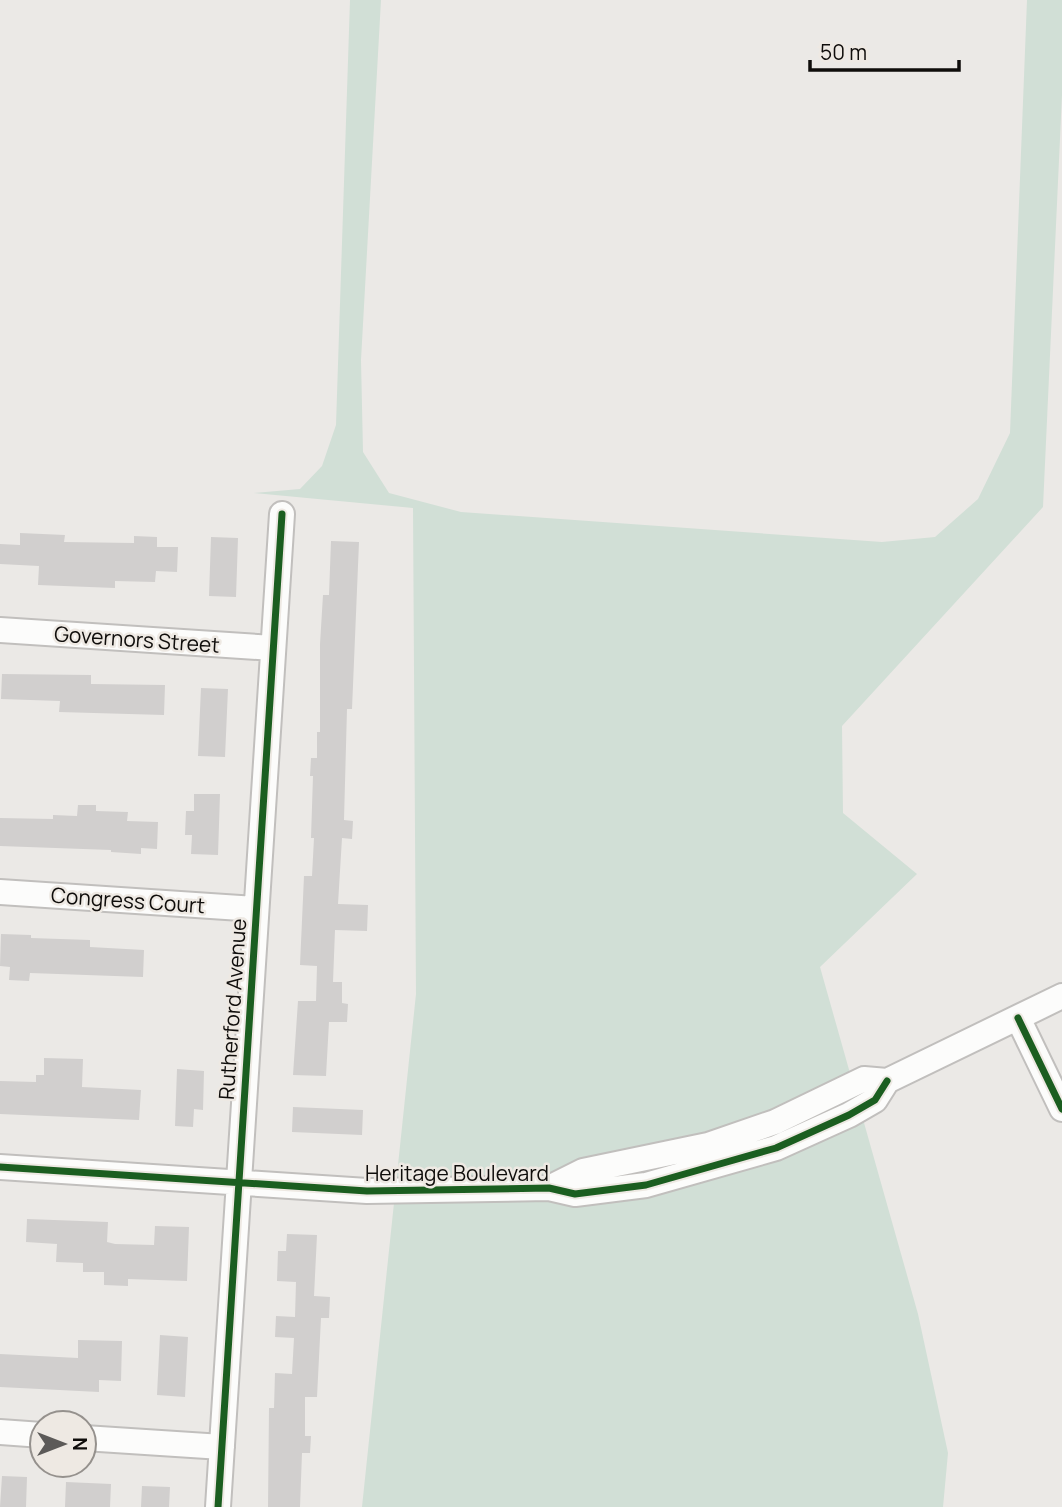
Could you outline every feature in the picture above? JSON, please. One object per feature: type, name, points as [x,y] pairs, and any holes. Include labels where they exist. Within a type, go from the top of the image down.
[{"type":"street","name":"Rutherford Avenue","points":[[218,1507],[282,513]]},
{"type":"street","name":"Governors Street","points":[[0,629],[273,648]]},
{"type":"street","name":"Congress Court","points":[[0,892],[256,909]]},
{"type":"street","name":"Heritage Boulevard","points":[[0,1167],[367,1191],[549,1188],[583,1171],[708,1145],[775,1122],[864,1079],[887,1081],[1062,996]]},
{"type":"street","points":[[1018,1018],[1062,1109]]},
{"type":"street","points":[[0,1432],[28,1434]]},
{"type":"street","points":[[98,1439],[222,1447]]},
{"type":"shaded area","points":[[350,0],[381,0],[361,360],[363,452],[389,493],[461,512],[882,542],[935,537],[978,499],[1010,433],[1027,0],[1062,0],[1062,95],[1043,507],[842,726],[843,813],[917,874],[820,967],[918,1314],[948,1453],[943,1507],[362,1507],[416,994],[413,508],[254,493],[300,489],[322,466],[336,425]]},
{"type":"building","points":[[20,533],[65,535],[64,542],[134,543],[134,536],[157,537],[157,547],[178,547],[177,572],[156,571],[155,582],[115,581],[115,588],[38,585],[39,566],[0,564],[0,544],[20,545]]},
{"type":"building","points":[[211,537],[238,538],[236,597],[209,596]]},
{"type":"building","points":[[331,541],[359,542],[352,709],[347,709],[344,820],[353,821],[352,839],[342,838],[338,904],[368,905],[367,931],[335,930],[333,982],[342,982],[342,1003],[348,1004],[347,1022],[329,1022],[326,1076],[293,1075],[298,1001],[316,1001],[317,966],[300,965],[304,876],[312,876],[314,838],[311,838],[311,758],[317,758],[317,732],[320,732],[320,644],[323,595],[329,595]]},
{"type":"building","points":[[2,674],[91,675],[91,684],[165,685],[164,715],[59,712],[60,701],[1,699]]},
{"type":"building","points":[[201,688],[228,689],[225,757],[198,756]]},
{"type":"building","points":[[194,794],[220,794],[218,855],[191,854],[192,835],[185,835],[186,811],[194,811]]},
{"type":"building","points":[[78,805],[96,805],[96,811],[128,812],[127,821],[158,822],[157,849],[141,848],[141,854],[111,850],[0,846],[0,818],[53,819],[53,815],[77,816]]},
{"type":"building","points":[[1,934],[90,940],[90,947],[144,950],[143,977],[30,973],[29,981],[9,980],[10,967],[0,966]]},
{"type":"building","points":[[44,1058],[83,1059],[82,1087],[141,1090],[139,1120],[0,1114],[0,1081],[36,1082],[36,1075],[44,1075]]},
{"type":"building","points":[[177,1069],[204,1071],[203,1110],[194,1109],[193,1127],[175,1126]]},
{"type":"building","points":[[293,1107],[363,1110],[362,1135],[292,1132]]},
{"type":"building","points":[[27,1219],[108,1222],[107,1242],[115,1244],[154,1245],[155,1226],[189,1227],[187,1281],[128,1279],[128,1286],[104,1285],[104,1272],[83,1272],[83,1263],[56,1262],[57,1244],[26,1242]]},
{"type":"building","points":[[287,1234],[317,1235],[314,1296],[330,1297],[329,1318],[321,1318],[317,1397],[305,1397],[305,1436],[311,1436],[310,1453],[302,1453],[300,1507],[268,1507],[269,1408],[274,1408],[275,1373],[292,1374],[294,1338],[275,1337],[276,1316],[295,1317],[296,1282],[277,1281],[278,1251],[286,1251]]},
{"type":"building","points":[[160,1335],[188,1337],[185,1397],[157,1395]]},
{"type":"building","points":[[78,1340],[122,1341],[121,1381],[99,1380],[99,1392],[0,1387],[0,1354],[78,1358]]},
{"type":"building","points":[[2,1476],[27,1477],[26,1507],[0,1507]]},
{"type":"building","points":[[66,1482],[111,1484],[110,1507],[65,1507]]},
{"type":"building","points":[[142,1486],[170,1487],[169,1507],[141,1507]]},
{"type":"cycle path","points":[[218,1507],[282,514]]},
{"type":"cycle path","points":[[1018,1018],[1062,1109]]},
{"type":"cycle path","points":[[0,1167],[367,1191],[549,1188],[575,1194],[646,1185],[776,1148],[849,1115],[875,1100],[887,1081]]}]
